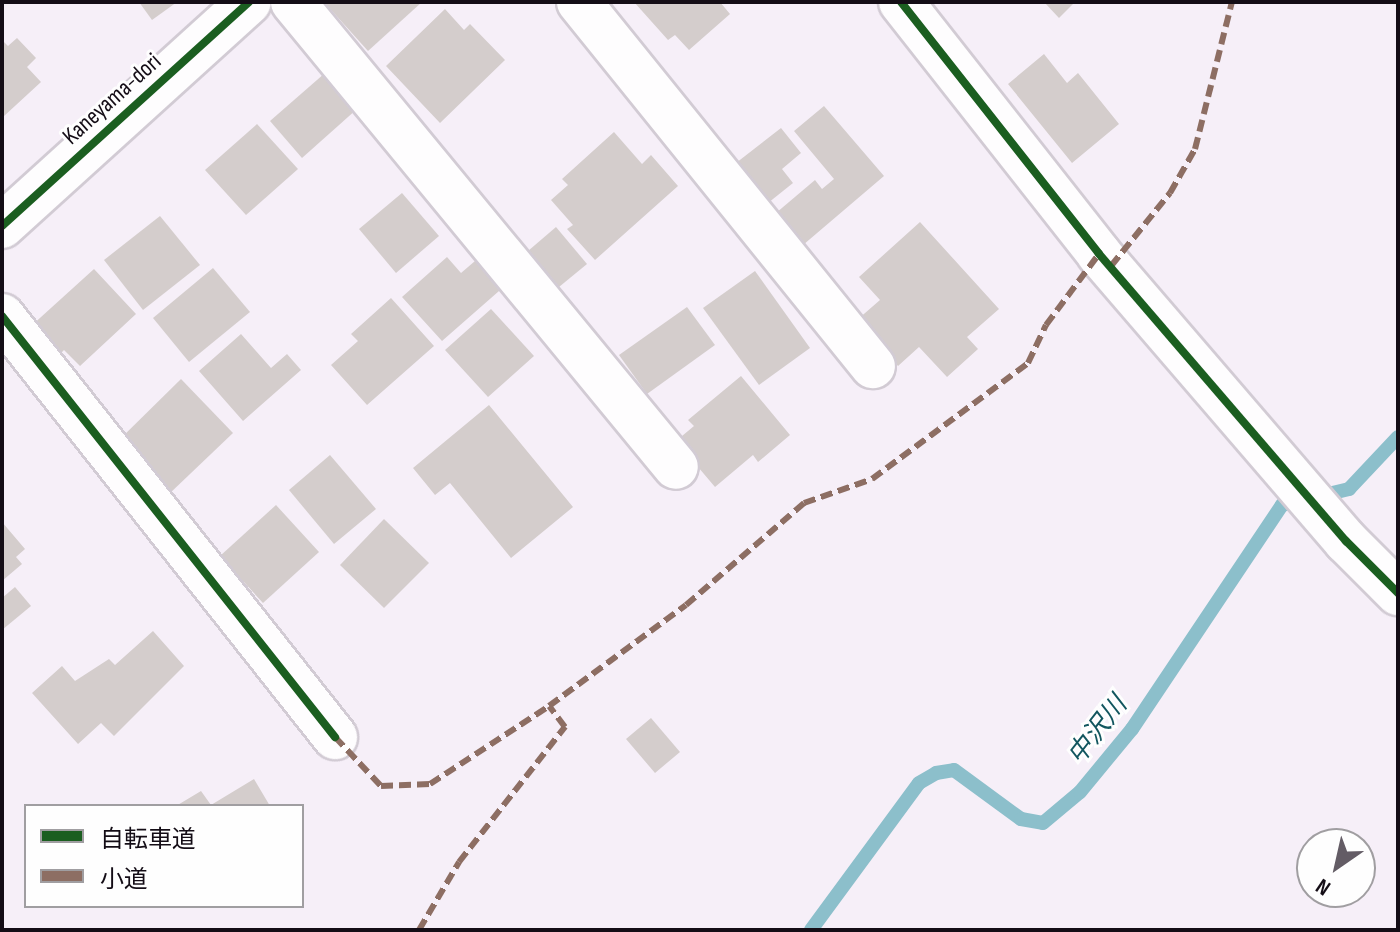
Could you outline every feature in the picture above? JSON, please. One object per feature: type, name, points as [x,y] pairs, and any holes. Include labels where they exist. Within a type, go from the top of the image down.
[{"type":"street","name":"Kaneyama-dori","points":[[2,226],[249,2]]},
{"type":"street","points":[[293,2],[676,467]]},
{"type":"street","points":[[579,2],[873,366]]},
{"type":"street","points":[[901,2],[1099,254],[1346,541],[1398,593]]},
{"type":"street","points":[[2,316],[335,737]]},
{"type":"building","points":[[139,2],[177,2],[152,20]]},
{"type":"building","points":[[324,2],[422,2],[368,51]]},
{"type":"building","points":[[634,2],[720,2],[730,14],[689,50],[675,35],[668,40]]},
{"type":"building","points":[[1044,2],[1075,2],[1059,18]]},
{"type":"building","points":[[445,9],[464,30],[470,24],[505,60],[440,123],[386,66]]},
{"type":"building","points":[[17,38],[36,58],[27,67],[41,82],[3,117],[2,40],[8,46]]},
{"type":"building","points":[[1044,54],[1067,83],[1078,73],[1119,124],[1072,163],[1008,84]]},
{"type":"building","points":[[325,73],[357,109],[302,158],[270,121]]},
{"type":"building","points":[[824,106],[884,176],[803,245],[776,213],[815,180],[822,189],[834,179],[794,131]]},
{"type":"building","points":[[257,124],[298,169],[246,215],[205,170]]},
{"type":"building","points":[[781,128],[801,153],[782,169],[793,183],[768,203],[736,163]]},
{"type":"building","points":[[614,132],[642,164],[651,155],[678,186],[595,260],[567,229],[573,225],[551,200],[568,185],[562,179]]},
{"type":"building","points":[[402,193],[439,236],[396,273],[359,229]]},
{"type":"building","points":[[160,216],[200,265],[143,310],[104,260]]},
{"type":"building","points":[[920,222],[999,309],[967,337],[978,349],[947,377],[919,347],[898,366],[857,320],[880,300],[859,277]]},
{"type":"building","points":[[556,227],[587,264],[559,287],[528,251]]},
{"type":"building","points":[[482,255],[507,284],[442,341],[402,297],[447,257],[461,273]]},
{"type":"building","points":[[213,268],[250,312],[189,362],[153,318]]},
{"type":"building","points":[[94,269],[136,314],[80,366],[64,350],[57,357],[30,327]]},
{"type":"building","points":[[755,271],[810,348],[759,385],[703,308]]},
{"type":"building","points":[[391,298],[434,346],[367,405],[331,365],[358,341],[351,334]]},
{"type":"building","points":[[687,307],[715,345],[647,394],[619,355]]},
{"type":"building","points":[[491,309],[534,356],[488,397],[445,350]]},
{"type":"building","points":[[241,334],[271,368],[287,354],[301,370],[243,421],[199,371]]},
{"type":"building","points":[[741,376],[790,435],[758,462],[753,455],[715,487],[676,441],[694,426],[688,420]]},
{"type":"building","points":[[181,379],[233,433],[168,495],[116,443]]},
{"type":"building","points":[[489,405],[573,507],[511,558],[450,483],[435,495],[413,468]]},
{"type":"building","points":[[330,455],[376,509],[334,544],[289,490]]},
{"type":"building","points":[[276,505],[319,552],[263,603],[220,556]]},
{"type":"building","points":[[384,519],[429,563],[384,608],[340,565]]},
{"type":"building","points":[[2,522],[25,549],[16,557],[22,564],[2,581]]},
{"type":"building","points":[[15,587],[31,606],[2,630],[2,598]]},
{"type":"building","points":[[153,631],[184,666],[114,736],[101,723],[78,744],[32,693],[62,666],[75,681],[109,659],[115,665]]},
{"type":"building","points":[[651,718],[680,752],[655,773],[626,739]]},
{"type":"building","points":[[254,779],[269,804],[213,804]]},
{"type":"building","points":[[201,791],[210,804],[179,804]]},
{"type":"waterway","name":"中沢川","points":[[811,930],[919,783],[936,773],[954,770],[1021,819],[1043,823],[1080,792],[1132,729],[1282,505],[1349,489],[1398,437]]},
{"type":"marked path","points":[[1111,266],[1170,193],[1195,149],[1232,2]]},
{"type":"marked path","points":[[335,737],[381,786],[430,784],[549,706],[686,605],[804,503],[872,479],[1028,363],[1046,325],[1099,254]]},
{"type":"marked path","points":[[419,930],[459,862],[565,727],[549,706]]},
{"type":"cycle path","points":[[2,226],[249,2]]},
{"type":"cycle path","points":[[901,2],[1099,254],[1346,541],[1398,593]]},
{"type":"cycle path","points":[[2,316],[335,737]]}]
